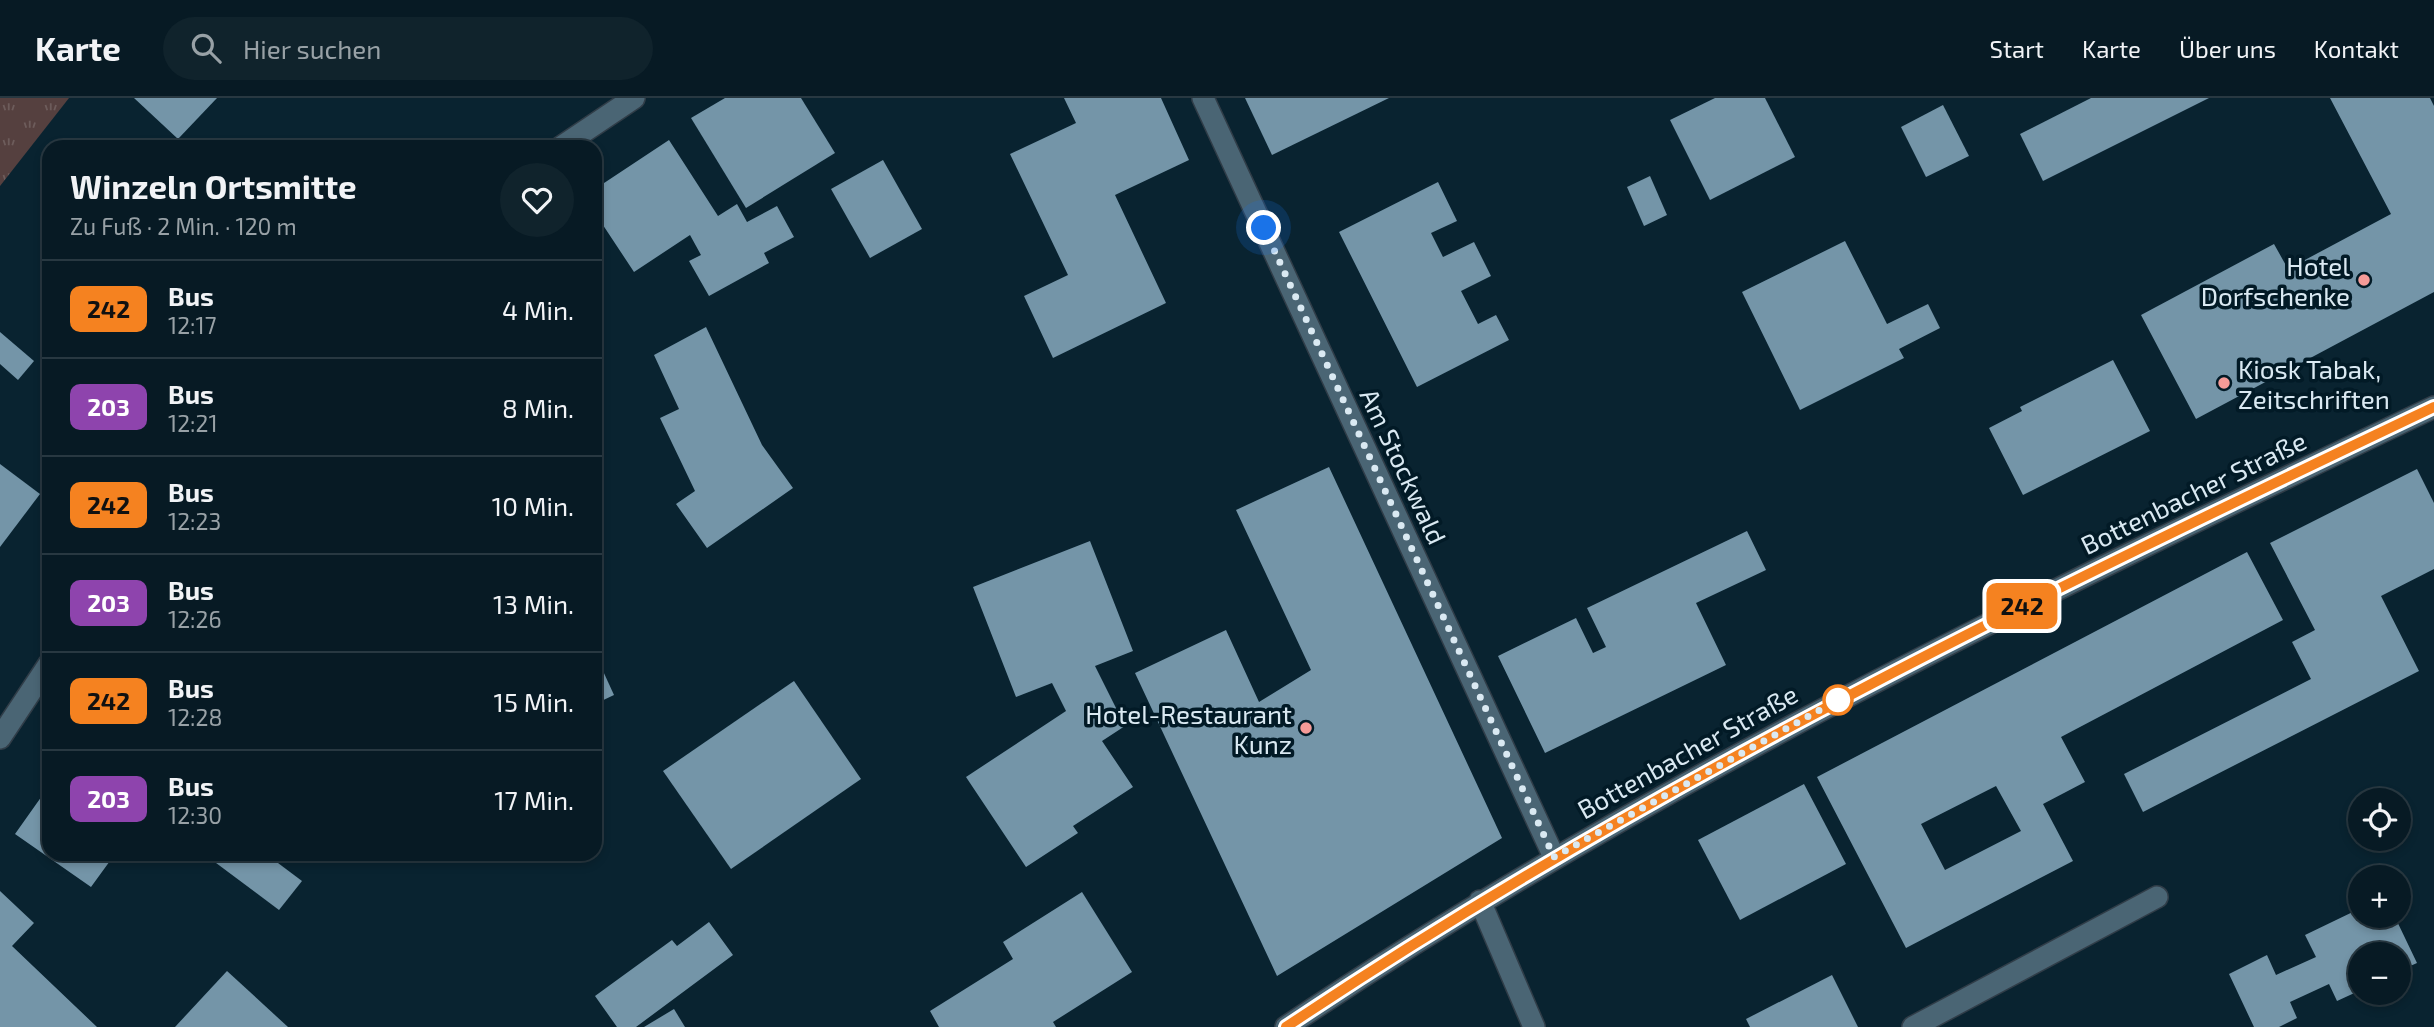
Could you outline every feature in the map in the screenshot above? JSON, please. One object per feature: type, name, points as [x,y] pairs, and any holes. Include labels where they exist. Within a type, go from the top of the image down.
[{"type":"street","points":[[572,140],[635,98]]},
{"type":"street","name":"Am Stockwald","points":[[1203,98],[1554,857]]},
{"type":"street","name":"Bottenbacher Straße","points":[[1286,1027],[1480,901],[1554,857],[1879,677],[2434,407]]},
{"type":"street","points":[[0,738],[42,675]]},
{"type":"street","points":[[1913,1027],[2157,897]]},
{"type":"street","points":[[1480,901],[1534,1027]]},
{"type":"green space","points":[[0,98],[69,98],[0,186]]},
{"type":"building","points":[[134,98],[217,98],[178,139]]},
{"type":"building","points":[[725,98],[801,98],[835,153],[746,208],[691,118]]},
{"type":"building","points":[[1064,98],[1161,98],[1189,160],[1115,195],[1166,303],[1053,358],[1024,296],[1068,275],[1010,154],[1076,123]]},
{"type":"building","points":[[1245,98],[1389,98],[1272,155]]},
{"type":"building","points":[[1715,98],[1765,98],[1795,157],[1710,200],[1670,120]]},
{"type":"building","points":[[2091,98],[2209,98],[2043,181],[2020,134]]},
{"type":"building","points":[[2330,98],[2430,98],[2434,106],[2434,292],[2196,419],[2141,315],[2274,244],[2288,269],[2391,214]]},
{"type":"building","points":[[1943,105],[1969,156],[1926,177],[1901,127]]},
{"type":"building","points":[[669,140],[718,216],[737,204],[747,222],[777,206],[794,237],[764,253],[769,263],[709,296],[689,261],[701,255],[690,235],[634,272],[602,224],[602,184]]},
{"type":"building","points":[[883,160],[922,229],[870,258],[831,189]]},
{"type":"building","points":[[1650,176],[1667,215],[1644,226],[1627,187]]},
{"type":"building","points":[[1438,182],[1457,221],[1431,233],[1443,257],[1474,242],[1491,276],[1461,291],[1478,324],[1496,315],[1509,340],[1417,387],[1339,232]]},
{"type":"building","points":[[1845,241],[1887,324],[1928,304],[1940,328],[1899,349],[1904,358],[1800,410],[1742,292]]},
{"type":"building","points":[[706,327],[762,445],[793,488],[707,548],[676,504],[695,491],[660,418],[679,409],[654,355]]},
{"type":"building","points":[[0,332],[34,361],[18,380],[0,364]]},
{"type":"building","points":[[2113,360],[2150,431],[2023,495],[1989,428],[2022,411],[2020,407]]},
{"type":"building","points":[[0,464],[40,494],[0,547]]},
{"type":"building","name":"Hotel-Restaurant Kunz","points":[[1329,467],[1502,838],[1277,976],[1135,673],[1226,630],[1259,702],[1311,670],[1236,510]]},
{"type":"building","points":[[2417,469],[2434,503],[2434,569],[2381,596],[2419,671],[2143,812],[2124,774],[2311,679],[2292,642],[2315,630],[2270,543]]},
{"type":"building","points":[[1747,531],[1766,570],[1696,603],[1726,665],[1545,753],[1498,656],[1576,618],[1593,653],[1606,647],[1587,608]]},
{"type":"building","points":[[1090,541],[1133,651],[1095,666],[1125,726],[1102,741],[1133,787],[1073,826],[1078,833],[1026,867],[966,777],[1066,711],[1052,683],[1016,697],[973,587]]},
{"type":"building","points":[[2247,552],[2283,620],[2061,737],[2085,782],[2043,804],[2073,861],[1906,948],[1817,777]],"holes":[[[1996,786],[2021,831],[1945,870],[1921,824]]]},
{"type":"building","points":[[602,672],[614,695],[602,701]]},
{"type":"building","points":[[794,681],[861,779],[731,869],[663,771]]},
{"type":"building","points":[[1804,784],[1846,864],[1740,920],[1698,840]]},
{"type":"building","points":[[42,796],[42,853],[15,834]]},
{"type":"building","points":[[54,861],[110,861],[91,887]]},
{"type":"building","points":[[213,861],[275,861],[302,881],[279,910]]},
{"type":"building","points":[[0,891],[34,923],[12,946],[97,1027],[0,1027]]},
{"type":"building","points":[[1082,892],[1132,972],[1053,1022],[1056,1027],[939,1027],[930,1011],[1013,959],[1003,942]]},
{"type":"building","points":[[2348,914],[2348,928],[2400,928],[2407,942],[2348,942],[2348,996],[2337,1001],[2329,984],[2290,1002],[2297,1018],[2279,1027],[2254,1027],[2229,974],[2267,955],[2276,975],[2316,957],[2305,935]]},
{"type":"building","points":[[709,922],[733,955],[636,1027],[617,1027],[595,996],[672,940],[677,946]]},
{"type":"building","points":[[2411,950],[2417,963],[2411,966]]},
{"type":"building","points":[[227,971],[288,1027],[175,1027]]},
{"type":"building","points":[[1832,975],[1858,1027],[1750,1027],[1746,1019]]},
{"type":"building","points":[[674,1009],[685,1027],[644,1027]]},
{"type":"bus line","name":"242","points":[[1286,1027],[1480,901],[1554,857],[1879,677],[2145,545],[2434,407]]},
{"type":"place","name":"Hotel Dorfschenke","points":[[2364,280]]},
{"type":"place","name":"Kiosk Tabak, Zeitschriften","points":[[2224,383]]},
{"type":"place","name":"Hotel-Restaurant Kunz","points":[[1306,728]]},
{"type":"route","points":[[1264,228],[1554,857],[1838,700]]}]
